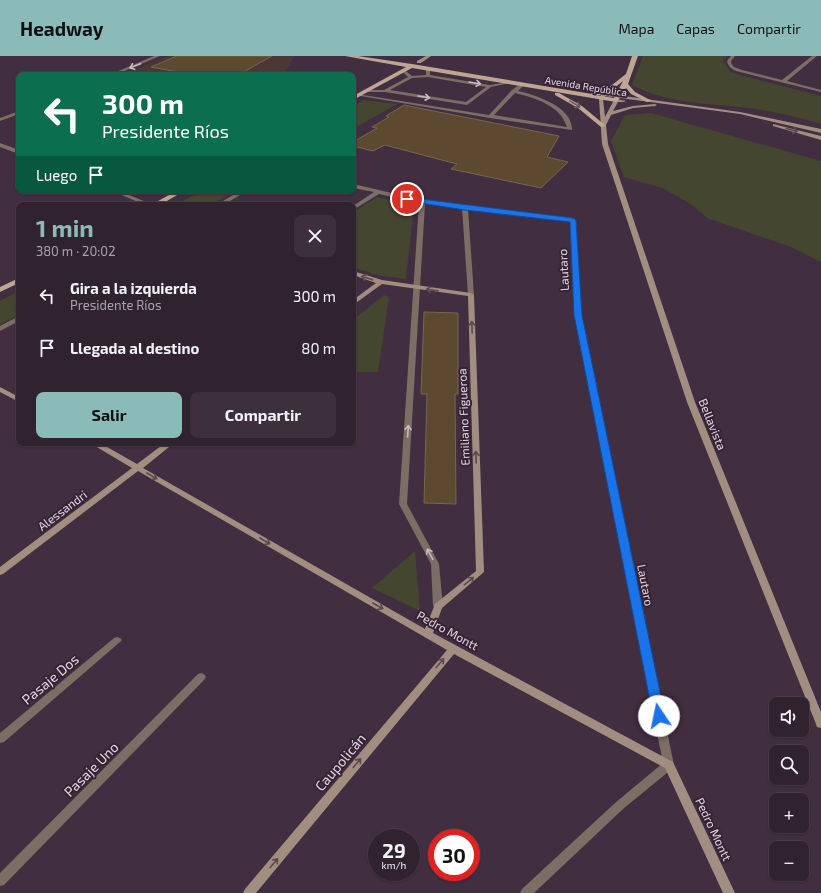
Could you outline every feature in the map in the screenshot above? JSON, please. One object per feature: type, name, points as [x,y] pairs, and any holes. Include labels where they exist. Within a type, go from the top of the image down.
[{"type":"main road","name":"Avenida República","points":[[348,56],[410,67],[428,73],[617,98]]},
{"type":"main road","name":"Avenida República","points":[[385,56],[603,96]]},
{"type":"main road","points":[[617,98],[625,84],[635,56]]},
{"type":"main road","points":[[356,96],[419,62]]},
{"type":"main road","points":[[603,96],[627,75]]},
{"type":"main road","points":[[625,84],[633,94],[649,100]]},
{"type":"main road","points":[[544,89],[580,106],[603,126]]},
{"type":"main road","points":[[161,202],[175,194]]},
{"type":"main road","points":[[0,290],[16,282]]},
{"type":"street","points":[[118,72],[158,56]]},
{"type":"street","points":[[419,62],[430,56]]},
{"type":"street","points":[[733,56],[729,63],[736,70],[821,91]]},
{"type":"street","points":[[783,82],[815,56]]},
{"type":"street","points":[[403,70],[411,77]]},
{"type":"street","points":[[385,91],[411,77],[428,73],[490,86],[508,83]]},
{"type":"street","points":[[365,91],[385,91],[467,104],[490,86]]},
{"type":"street","points":[[490,117],[514,91],[522,86]]},
{"type":"street","points":[[356,96],[570,129],[566,119],[557,109],[539,99],[514,91]]},
{"type":"street","name":"Bellavista","points":[[603,96],[603,126],[606,144],[691,402],[821,724]]},
{"type":"street","points":[[603,126],[617,98]]},
{"type":"street","name":"Avenida República","points":[[617,98],[649,100],[740,113],[821,131]]},
{"type":"street","name":"Avenida República","points":[[617,98],[736,117],[821,138]]},
{"type":"street","points":[[609,114],[633,107],[662,106]]},
{"type":"street","points":[[0,120],[16,113]]},
{"type":"street","points":[[0,145],[16,151]]},
{"type":"street","points":[[356,187],[422,202],[465,208]]},
{"type":"street","points":[[356,206],[378,192]]},
{"type":"street","points":[[122,194],[142,202]]},
{"type":"street","points":[[224,202],[239,194]]},
{"type":"street","points":[[422,202],[403,504],[435,564],[438,606],[428,634]]},
{"type":"street","name":"Lautaro","points":[[465,208],[573,220],[578,315],[669,765]]},
{"type":"street","name":"Emiliano Figueroa","points":[[438,606],[480,572],[471,295],[465,208]]},
{"type":"street","points":[[356,274],[381,282],[471,295]]},
{"type":"street","points":[[356,301],[381,282]]},
{"type":"street","points":[[0,329],[16,320]]},
{"type":"street","points":[[0,389],[16,398]]},
{"type":"street","name":"Pedro Montt","points":[[99,446],[453,649],[669,765],[729,893]]},
{"type":"street","name":"Alessandri","points":[[0,572],[166,446]]},
{"type":"street","name":"Pasaje Dos","points":[[0,739],[117,640]]},
{"type":"street","name":"Caupolicán","points":[[249,893],[453,649]]},
{"type":"street","name":"Pasaje Uno","points":[[0,881],[201,677]]},
{"type":"street","points":[[526,893],[619,806],[669,765]]},
{"type":"shaded area","points":[[168,56],[295,56],[285,72],[128,72]]},
{"type":"green space","points":[[643,56],[727,56],[723,61],[731,72],[821,96],[821,124],[772,112],[676,100],[646,92],[632,85]]},
{"type":"green space","points":[[364,100],[397,104],[356,127],[356,104]]},
{"type":"green space","points":[[651,113],[821,161],[821,262],[791,247],[707,218],[691,204],[662,188],[624,177],[611,141],[625,115]]},
{"type":"green space","points":[[196,194],[230,194],[215,202],[181,202]]},
{"type":"green space","points":[[377,197],[414,205],[406,279],[377,275],[356,268],[356,211]]},
{"type":"green space","points":[[16,293],[16,316],[0,325],[0,301]]},
{"type":"green space","points":[[384,295],[389,297],[378,372],[356,372],[356,318]]},
{"type":"green space","points":[[415,551],[420,611],[372,588]]},
{"type":"building","points":[[177,56],[272,56],[243,72],[178,72],[151,67]]},
{"type":"building","points":[[404,105],[559,136],[547,157],[568,162],[541,188],[451,169],[457,164],[385,145],[373,151],[356,147],[356,140],[377,128],[372,127],[389,117],[386,116]]},
{"type":"building","points":[[424,312],[458,313],[458,394],[455,394],[456,504],[424,503],[427,394],[421,394]]},
{"type":"route","points":[[407,199],[465,208],[573,220],[578,315],[659,716]]}]
